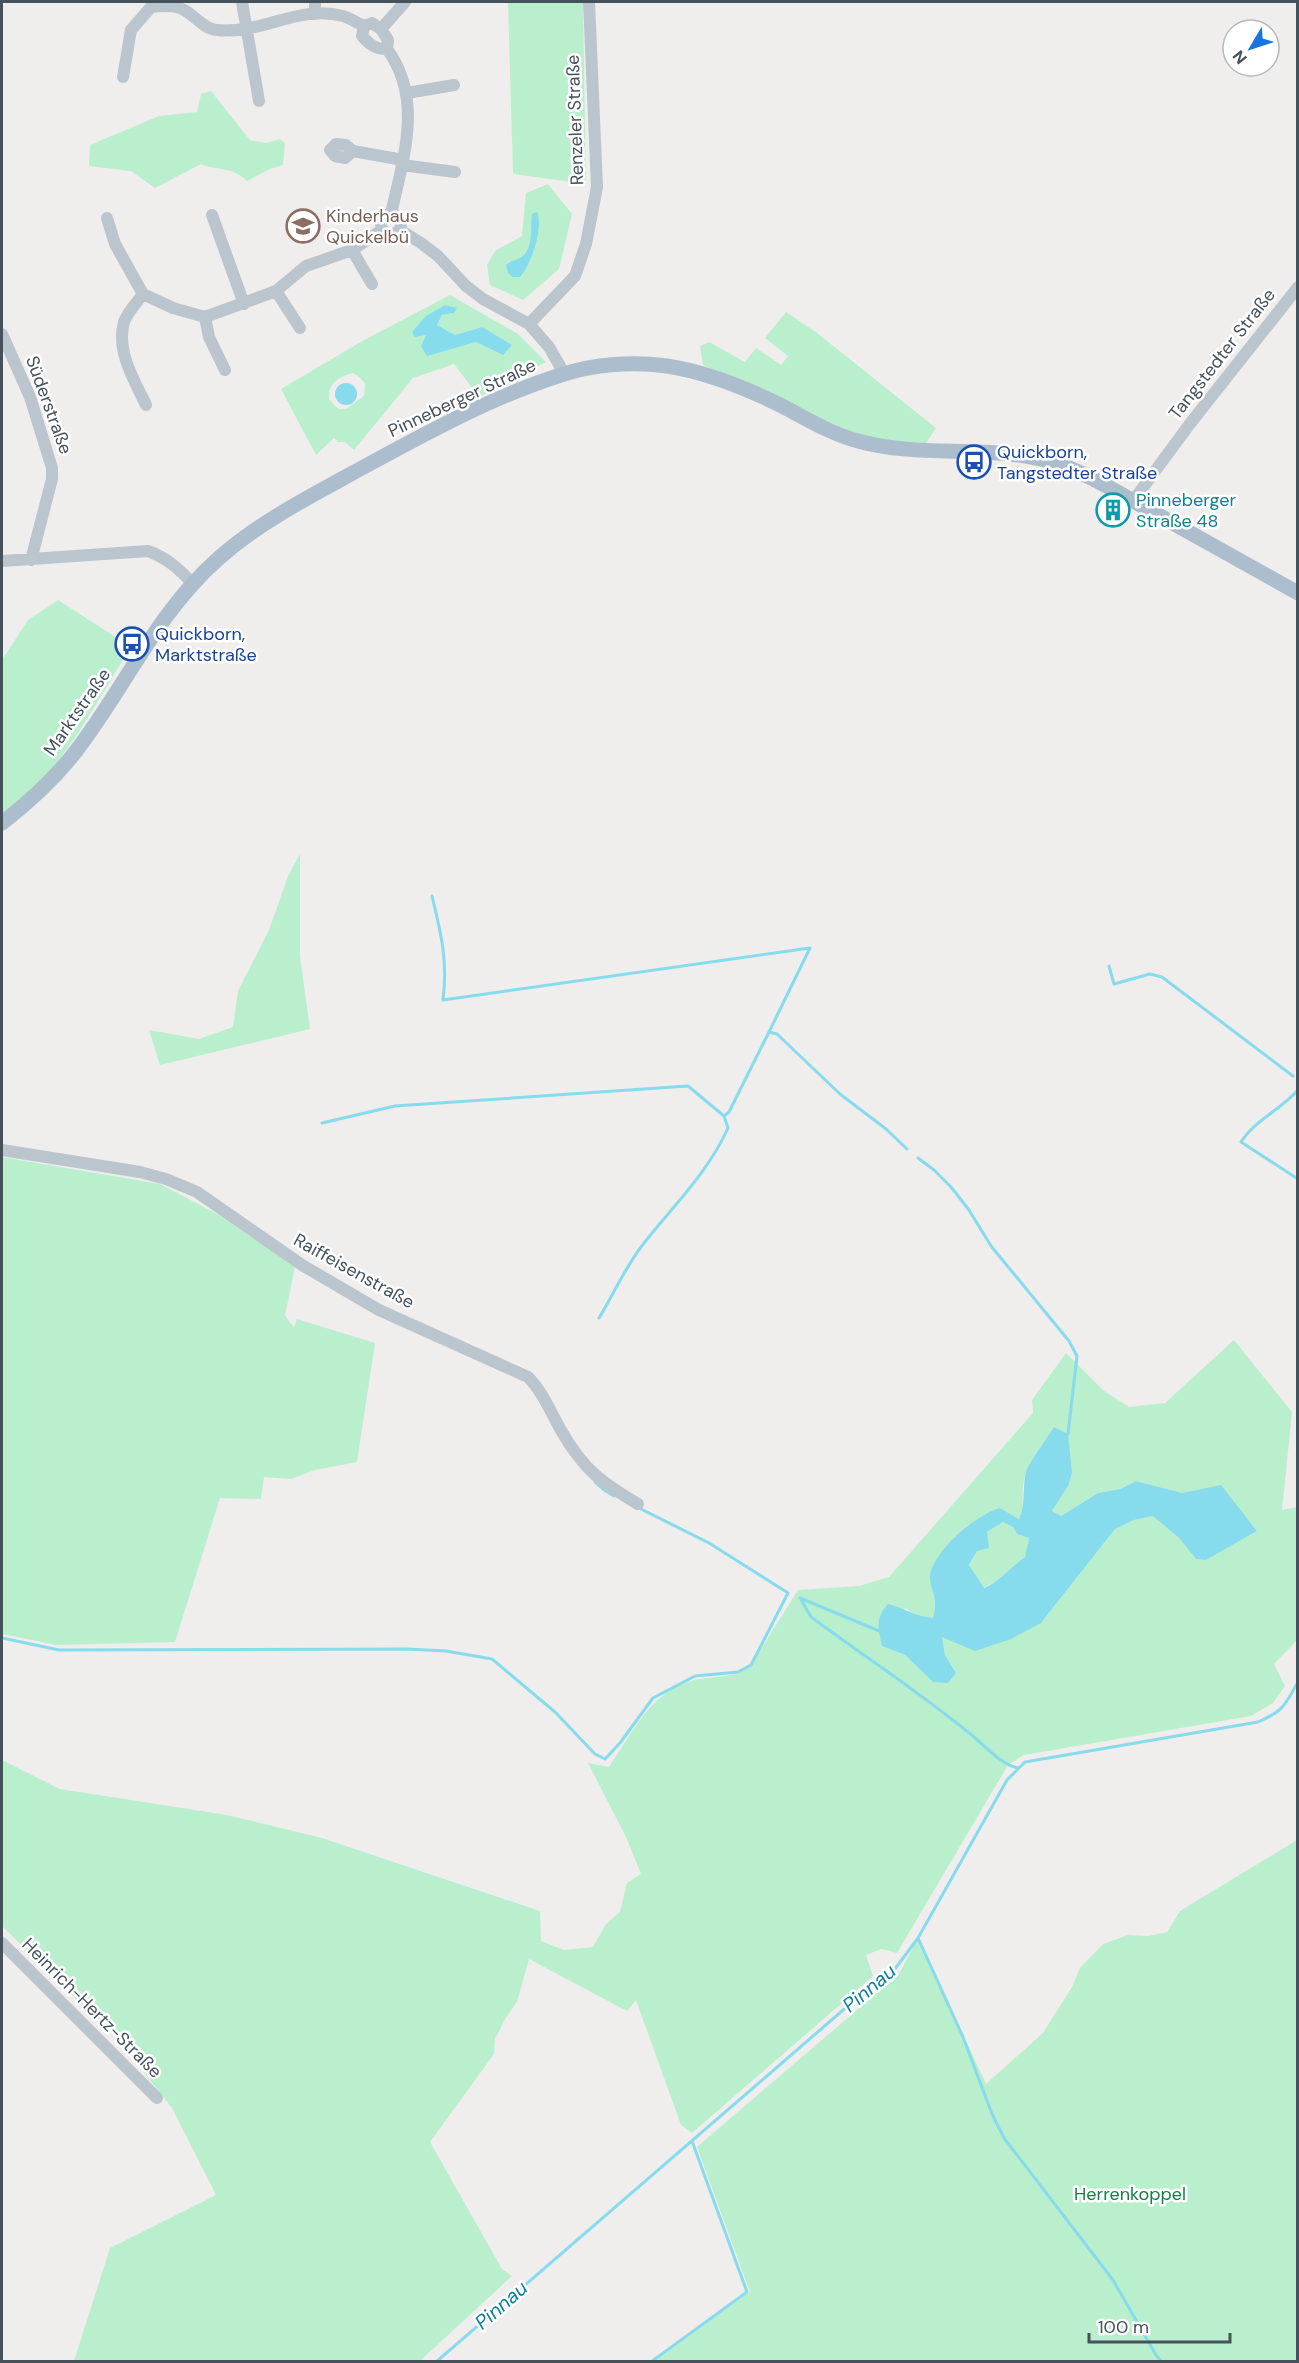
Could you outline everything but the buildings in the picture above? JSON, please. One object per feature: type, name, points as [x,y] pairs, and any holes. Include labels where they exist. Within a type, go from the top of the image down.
[{"type":"main road","name":"Pinneberger Straße","points":[[192,583],[229,550],[287,509],[471,412],[513,392],[564,374],[605,365],[638,364],[665,365],[701,373],[744,388],[816,425],[855,441],[893,449],[1018,454],[1056,463],[1096,480],[1298,593]]},
{"type":"main road","name":"Marktstraße","points":[[2,823],[56,776],[76,751],[169,610],[192,583]]},
{"type":"street","points":[[242,2],[259,101]]},
{"type":"street","points":[[381,29],[405,2]]},
{"type":"street","name":"Renzeler Straße","points":[[529,324],[575,276],[586,244],[597,188],[590,2]]},
{"type":"street","points":[[123,77],[131,30],[149,4],[182,8],[194,19],[214,30],[246,30],[315,8],[342,16],[364,26],[372,23],[381,29],[388,40],[387,49],[398,63],[407,93],[409,125],[391,214]]},
{"type":"street","points":[[364,26],[362,36],[368,43],[377,49],[387,49]]},
{"type":"street","points":[[407,93],[454,85]]},
{"type":"street","points":[[353,151],[402,163],[455,172]]},
{"type":"street","points":[[391,214],[397,216],[401,224],[400,230],[388,235],[382,230],[380,224],[382,219],[391,214]]},
{"type":"street","points":[[212,215],[244,304]]},
{"type":"street","points":[[107,218],[115,244],[143,294],[172,308],[205,317],[276,291],[306,266],[352,250],[382,230]]},
{"type":"street","points":[[400,230],[438,256],[466,286],[483,299],[529,324],[549,347],[564,374]]},
{"type":"street","points":[[352,250],[372,284]]},
{"type":"street","name":"Tangstedter Straße","points":[[1133,501],[1189,425],[1298,287]]},
{"type":"street","points":[[276,291],[300,328]]},
{"type":"street","points":[[143,294],[124,322],[123,349],[130,374],[146,405]]},
{"type":"street","points":[[205,317],[209,337],[225,370]]},
{"type":"street","name":"Süderstraße","points":[[2,334],[30,397],[52,468],[52,479],[31,560]]},
{"type":"street","points":[[2,561],[148,551],[162,556],[175,565],[192,583]]},
{"type":"street","name":"Raiffeisenstraße","points":[[2,1150],[140,1172],[166,1179],[197,1192],[302,1265],[380,1310],[528,1377],[536,1385],[563,1433],[588,1470],[609,1487],[638,1504]]},
{"type":"street","name":"Heinrich-Hertz-Straße","points":[[2,1943],[158,2098]]},
{"type":"green space","points":[[508,2],[583,2],[586,184],[513,174]]},
{"type":"green space","points":[[211,91],[250,140],[266,143],[280,139],[285,143],[283,165],[247,181],[236,173],[201,164],[155,188],[131,171],[89,166],[90,145],[159,116],[197,112],[201,94]]},
{"type":"green space","points":[[548,184],[572,214],[559,269],[523,300],[490,285],[487,265],[495,251],[522,236],[526,193]]},
{"type":"green space","points":[[450,295],[518,334],[546,362],[479,397],[454,364],[413,378],[354,450],[345,442],[338,442],[334,438],[316,455],[281,389],[366,339]],"holes":[[[445,305],[454,313],[442,315],[437,325],[455,335],[482,327],[503,355],[476,342],[452,348],[421,346]],[[353,373],[365,383],[364,396],[346,409],[338,409],[329,399],[330,389],[343,376]]]},
{"type":"green space","points":[[786,312],[817,333],[936,428],[925,445],[871,439],[815,417],[703,365],[700,346],[709,342],[745,362],[756,348],[781,365],[788,356],[765,338]]},
{"type":"green space","points":[[58,600],[131,647],[90,715],[58,761],[22,799],[2,814],[2,660],[28,620]]},
{"type":"green space","points":[[300,854],[300,956],[310,1029],[160,1065],[149,1030],[199,1039],[233,1027],[238,991],[269,930],[288,876]]},
{"type":"green space","points":[[2,1157],[160,1184],[219,1215],[295,1267],[285,1316],[294,1327],[297,1319],[375,1343],[357,1462],[315,1470],[291,1479],[264,1477],[261,1499],[220,1498],[175,1642],[57,1645],[2,1634]]},
{"type":"green space","points":[[1234,1340],[1292,1412],[1282,1510],[1297,1507],[1297,1640],[1274,1664],[1285,1686],[1273,1703],[1251,1716],[1024,1755],[1008,1765],[897,1953],[881,1949],[866,1955],[873,1976],[692,2133],[681,2125],[636,2000],[627,2011],[529,1959],[517,2002],[495,2039],[494,2054],[430,2142],[502,2269],[512,2276],[420,2361],[74,2361],[110,2248],[216,2195],[172,2108],[119,2041],[2,1926],[2,1760],[60,1789],[227,1815],[322,1838],[540,1911],[541,1941],[564,1950],[593,1947],[606,1924],[620,1912],[627,1883],[641,1874],[626,1837],[588,1763],[609,1767],[643,1716],[664,1695],[676,1687],[698,1679],[737,1673],[751,1665],[798,1590],[859,1586],[889,1577],[1033,1413],[1032,1400],[1066,1353],[1104,1391],[1129,1407],[1165,1403]],"holes":[[[1068,1435],[1068,1486],[1052,1511],[1061,1516],[1098,1493],[1120,1489],[1136,1481],[1182,1493],[1221,1486],[1257,1531],[1206,1560],[1196,1559],[1179,1538],[1153,1516],[1134,1520],[1115,1529],[1041,1623],[942,1636],[945,1655],[956,1673],[933,1682],[905,1655],[882,1646],[905,1608],[920,1617],[933,1618],[935,1604],[930,1576],[1000,1508],[1019,1519],[1028,1468],[1045,1449]]]},
{"type":"green space","points":[[1003,1522],[1013,1527],[1017,1534],[1029,1538],[1025,1558],[995,1582],[983,1588],[969,1566],[987,1532]]},
{"type":"green space","name":"Herrenkoppel","points":[[1297,1840],[1297,2361],[655,2361],[750,2292],[697,2147],[899,1974],[918,1938],[986,2084],[1043,2033],[1072,1987],[1080,1968],[1103,1944],[1128,1935],[1148,1936],[1167,1932],[1180,1911]]},
{"type":"water","points":[[537,212],[538,236],[532,255],[520,277],[513,277],[508,273],[506,265],[521,257],[529,247],[532,214]]},
{"type":"water","points":[[445,305],[457,308],[454,313],[442,315],[437,325],[455,335],[482,327],[512,345],[503,355],[476,342],[427,356],[421,346],[426,335],[415,337],[412,332],[426,316]]},
{"type":"water","points":[[346,383],[354,386],[357,394],[354,402],[346,405],[338,402],[335,394],[338,386]]},
{"type":"water","points":[[1054,1427],[1068,1434],[1072,1473],[1068,1486],[1052,1511],[1061,1516],[1098,1493],[1120,1489],[1136,1481],[1182,1493],[1221,1485],[1257,1531],[1206,1560],[1196,1559],[1179,1538],[1153,1516],[1134,1520],[1115,1529],[1041,1623],[1011,1639],[975,1651],[942,1637],[945,1655],[956,1673],[948,1683],[933,1682],[905,1655],[882,1646],[879,1629],[881,1614],[888,1604],[933,1618],[935,1604],[930,1575],[933,1565],[958,1534],[990,1512],[1000,1508],[1019,1519],[1026,1472]],"holes":[[[1003,1522],[1013,1527],[1017,1534],[1029,1538],[1025,1557],[984,1588],[969,1565],[977,1551],[989,1548],[987,1532]]]},
{"type":"waterway","points":[[432,896],[444,960],[443,1000],[810,948],[769,1032],[777,1034],[840,1094],[886,1129],[907,1149]]},
{"type":"waterway","points":[[1109,966],[1114,984],[1150,974],[1162,977],[1293,1076]]},
{"type":"waterway","points":[[322,1123],[395,1106],[688,1086],[724,1116],[729,1112],[769,1032]]},
{"type":"waterway","points":[[1298,1090],[1252,1128],[1241,1142],[1298,1179]]},
{"type":"waterway","points":[[599,1318],[635,1255],[688,1190],[720,1144],[728,1128],[724,1116]]},
{"type":"waterway","points":[[918,1158],[951,1187],[969,1210],[991,1246],[1069,1341],[1077,1356],[1068,1434]]},
{"type":"waterway","points":[[595,1482],[614,1496]]},
{"type":"waterway","points":[[2,1638],[59,1650],[407,1649],[446,1651],[492,1659],[555,1712],[595,1754],[605,1759],[620,1743],[653,1698],[695,1676],[738,1672],[751,1665],[788,1593],[709,1543],[639,1508]]},
{"type":"waterway","points":[[800,1598],[811,1617],[935,1706],[1001,1760],[1019,1768]]},
{"type":"waterway","points":[[800,1598],[879,1631]]},
{"type":"waterway","name":"Pinnau","points":[[436,2362],[864,1992],[892,1973],[918,1938],[1007,1780],[1025,1762],[1258,1722],[1274,1714],[1283,1706],[1298,1682]]},
{"type":"waterway","points":[[918,1938],[963,2037],[992,2114],[1004,2138],[1113,2280],[1162,2362]]},
{"type":"waterway","points":[[651,2362],[747,2292],[692,2141]]},
{"type":"place","name":"Kinderhaus Quickelbü","points":[[303,226]]},
{"type":"place","name":"Quickborn, Tangstedter Straße","points":[[974,462]]},
{"type":"place","name":"Pinneberger Straße 48","points":[[1113,510]]},
{"type":"place","name":"Quickborn, Marktstraße","points":[[132,644]]}]
